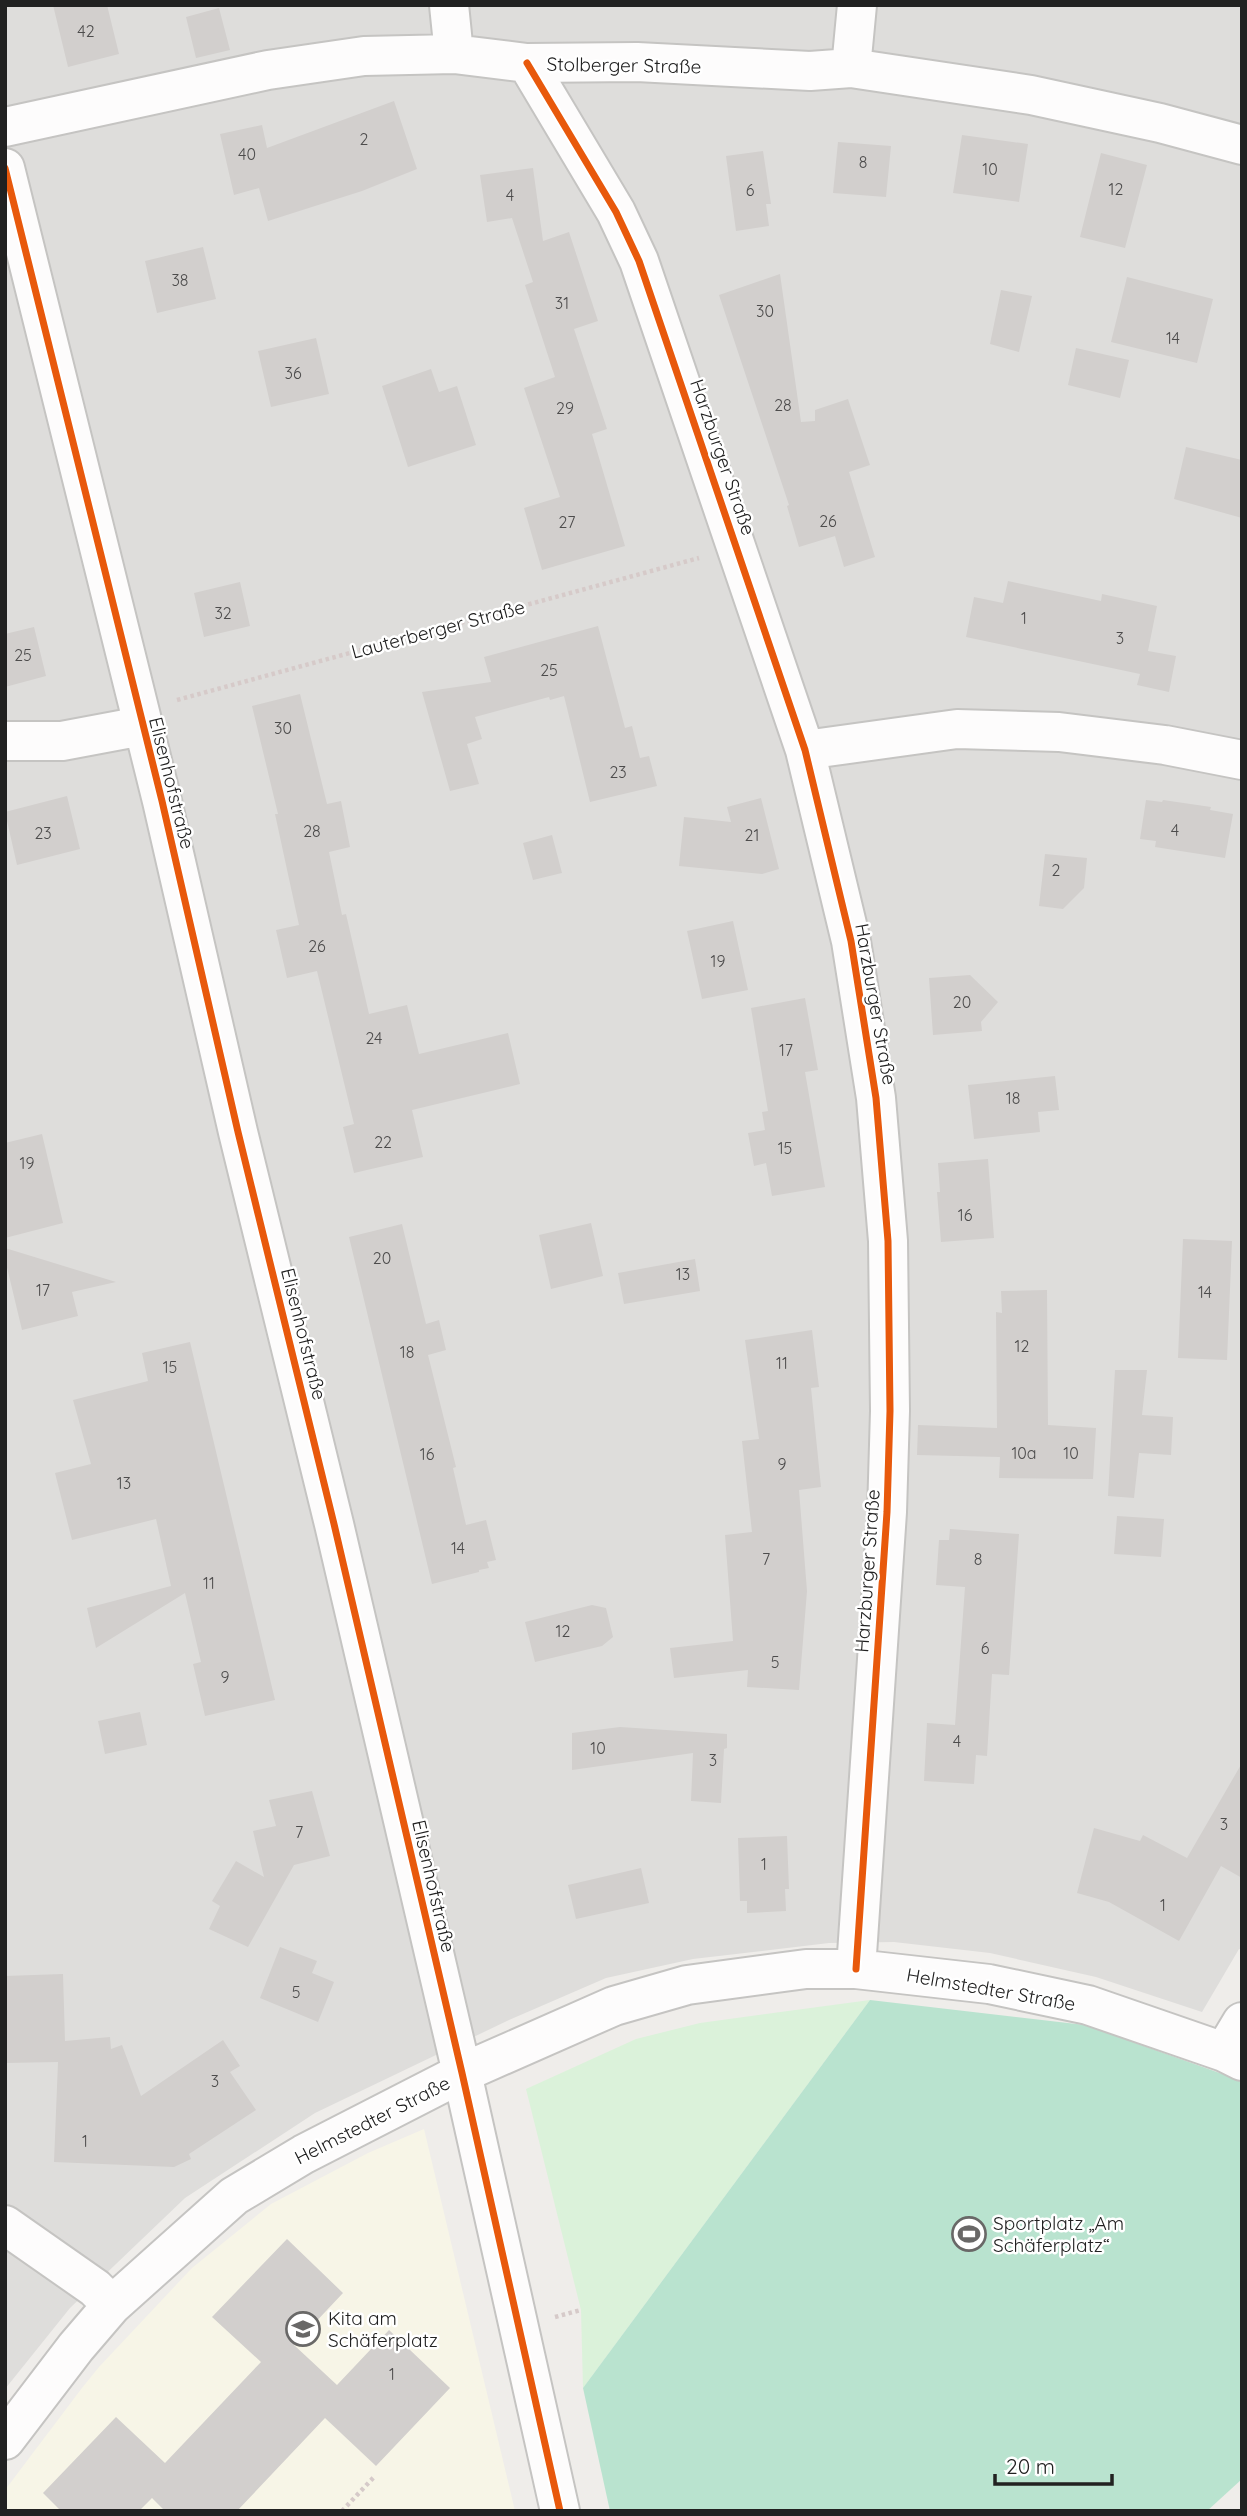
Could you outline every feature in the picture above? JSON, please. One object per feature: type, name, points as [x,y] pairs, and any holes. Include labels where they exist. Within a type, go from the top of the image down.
[{"type":"street","points":[[449,5],[454,54]]},
{"type":"street","points":[[851,68],[857,5]]},
{"type":"street","name":"Stolberger Straße","points":[[5,127],[268,70],[363,56],[454,54],[527,64],[636,62],[810,71],[851,68],[1031,95],[1160,123],[1242,145]]},
{"type":"street","name":"Harzburger Straße","points":[[527,64],[610,201],[639,261],[805,750],[850,941],[863,1014],[876,1098],[888,1241],[890,1411],[887,1512],[856,1969]]},
{"type":"street","name":"Elisenhofstraße","points":[[5,168],[13,232],[140,718],[331,1511],[462,2073],[560,2511]]},
{"type":"street","points":[[5,741],[62,741],[140,718]]},
{"type":"street","points":[[805,750],[957,729],[1059,732],[1165,745],[1242,761]]},
{"type":"street","name":"Helmstedter Straße","points":[[5,2440],[32,2402],[112,2305],[234,2196],[303,2154],[462,2073],[614,2006],[687,1985],[806,1969],[856,1969],[989,1984],[1088,2005],[1236,2045]]},
{"type":"street","points":[[5,2225],[95,2288],[112,2305]]},
{"type":"path","points":[[342,2511],[374,2477]]},
{"type":"shaded area","points":[[5,5],[1242,5],[1242,1950],[1239,1949],[1202,2012],[1096,1977],[990,1953],[894,1942],[829,1943],[693,1959],[606,1978],[509,2020],[315,2113],[185,2198],[70,2308],[5,2389]]},
{"type":"shaded area","name":"Kita am Schäferplatz","points":[[424,2129],[515,2511],[5,2511],[5,2490],[82,2388],[192,2268],[271,2204],[368,2153]]},
{"type":"green space","points":[[870,2000],[583,2388],[581,2310],[526,2089],[636,2039],[700,2023]]},
{"type":"green space","name":"Sportplatz „Am Schäferplatz“","points":[[870,2000],[1085,2025],[1242,2081],[1242,2479],[1207,2511],[610,2511],[583,2388]]},
{"type":"building","points":[[53,5],[107,5],[119,54],[68,67]]},
{"type":"building","points":[[219,8],[230,50],[196,58],[186,17]]},
{"type":"building","points":[[394,101],[417,169],[362,191],[268,221],[259,188],[234,195],[220,134],[262,125],[267,148]]},
{"type":"building","points":[[962,135],[1028,144],[1019,202],[953,193]]},
{"type":"building","points":[[838,142],[891,146],[886,197],[833,193]]},
{"type":"building","points":[[763,151],[771,204],[766,204],[769,226],[736,231],[726,156]]},
{"type":"building","points":[[1101,153],[1147,165],[1125,248],[1080,237]]},
{"type":"building","points":[[533,168],[543,241],[569,232],[598,321],[574,329],[607,429],[592,434],[625,546],[542,570],[524,508],[560,497],[524,388],[555,377],[525,285],[533,282],[512,218],[487,222],[480,175]]},
{"type":"building","points":[[203,247],[216,299],[157,313],[145,261]]},
{"type":"building","points":[[780,274],[801,422],[815,421],[815,410],[848,399],[870,465],[849,472],[875,557],[844,567],[835,536],[799,547],[787,506],[789,505],[719,295]]},
{"type":"building","points":[[1127,277],[1213,299],[1197,363],[1111,342]]},
{"type":"building","points":[[1001,290],[1032,296],[1019,352],[990,344]]},
{"type":"building","points":[[316,338],[329,394],[271,407],[258,351]]},
{"type":"building","points":[[1076,348],[1129,360],[1120,398],[1068,385]]},
{"type":"building","points":[[431,369],[439,392],[457,386],[476,445],[408,467],[382,386]]},
{"type":"building","points":[[1186,447],[1242,460],[1242,518],[1174,499]]},
{"type":"building","points":[[1008,581],[1101,601],[1102,594],[1157,606],[1148,651],[1176,656],[1169,692],[1137,685],[1140,674],[966,637],[974,597],[1003,603]]},
{"type":"building","points":[[240,582],[250,626],[204,637],[194,593]]},
{"type":"building","points":[[598,626],[625,728],[632,726],[640,758],[649,756],[657,786],[590,802],[564,696],[550,700],[549,697],[475,717],[482,739],[467,744],[479,784],[450,791],[422,692],[491,682],[484,657]]},
{"type":"building","points":[[34,627],[46,676],[5,687],[5,634]]},
{"type":"building","points":[[300,694],[327,804],[341,801],[350,847],[329,852],[342,915],[346,914],[369,1014],[407,1005],[419,1054],[508,1033],[520,1084],[412,1110],[423,1157],[354,1173],[343,1127],[354,1124],[317,971],[287,978],[276,930],[299,925],[275,814],[278,814],[252,706]]},
{"type":"building","points":[[67,796],[80,849],[17,865],[5,812]]},
{"type":"building","points":[[761,798],[779,869],[762,874],[679,866],[684,817],[731,822],[727,807]]},
{"type":"building","points":[[1146,800],[1211,807],[1210,810],[1233,814],[1225,858],[1155,847],[1156,841],[1140,839]]},
{"type":"building","points":[[552,835],[562,873],[533,880],[523,843]]},
{"type":"building","points":[[1045,854],[1087,858],[1084,888],[1063,909],[1039,906]]},
{"type":"building","points":[[733,921],[748,990],[702,999],[687,931]]},
{"type":"building","points":[[970,975],[998,1002],[981,1022],[982,1031],[933,1035],[929,978]]},
{"type":"building","points":[[805,998],[818,1070],[805,1072],[825,1187],[772,1196],[766,1163],[754,1166],[748,1133],[765,1130],[762,1112],[768,1111],[751,1008]]},
{"type":"building","points":[[1055,1076],[1059,1110],[1038,1112],[1040,1132],[974,1139],[968,1085]]},
{"type":"building","points":[[42,1134],[63,1223],[5,1238],[5,1143]]},
{"type":"building","points":[[988,1159],[994,1238],[941,1242],[938,1163]]},
{"type":"building","points":[[591,1223],[603,1276],[551,1289],[539,1235]]},
{"type":"building","points":[[402,1224],[426,1324],[439,1320],[446,1350],[428,1355],[456,1467],[453,1468],[466,1525],[486,1520],[496,1560],[487,1562],[489,1568],[479,1572],[432,1584],[349,1237]]},
{"type":"building","points":[[1183,1239],[1232,1241],[1227,1360],[1178,1358]]},
{"type":"building","points":[[5,1248],[116,1282],[72,1292],[78,1316],[22,1330],[5,1259]]},
{"type":"building","points":[[695,1259],[700,1291],[624,1304],[618,1273]]},
{"type":"building","points":[[1047,1290],[1048,1425],[1096,1428],[1093,1479],[999,1478],[1000,1457],[917,1455],[918,1425],[997,1428],[996,1312],[1002,1313],[1001,1291]]},
{"type":"building","points":[[812,1330],[819,1387],[811,1388],[821,1487],[799,1490],[807,1591],[799,1690],[747,1687],[748,1670],[674,1678],[670,1648],[733,1641],[725,1535],[752,1532],[742,1441],[759,1439],[745,1340]]},
{"type":"building","points":[[190,1342],[275,1700],[205,1716],[193,1664],[201,1662],[185,1593],[96,1648],[87,1608],[171,1586],[156,1519],[72,1540],[55,1473],[91,1464],[73,1400],[148,1381],[142,1353]]},
{"type":"building","points":[[1115,1370],[1147,1370],[1142,1415],[1173,1417],[1171,1455],[1139,1453],[1134,1498],[1108,1496]]},
{"type":"building","points":[[1117,1516],[1164,1519],[1161,1557],[1114,1554]]},
{"type":"building","points":[[950,1529],[1019,1534],[1009,1675],[992,1674],[987,1756],[976,1755],[974,1784],[924,1781],[927,1723],[955,1725],[965,1587],[936,1585],[939,1540],[949,1540]]},
{"type":"building","points":[[592,1605],[606,1608],[613,1637],[602,1646],[535,1662],[525,1622]]},
{"type":"building","points":[[140,1712],[147,1745],[105,1754],[98,1721]]},
{"type":"building","points":[[620,1727],[727,1734],[721,1803],[691,1801],[693,1753],[572,1770],[572,1733]]},
{"type":"building","points":[[1242,1763],[1242,1878],[1221,1866],[1179,1941],[1109,1902],[1077,1893],[1094,1828],[1140,1841],[1143,1835],[1187,1858]]},
{"type":"building","points":[[312,1791],[330,1856],[294,1865],[248,1947],[209,1929],[220,1906],[212,1901],[236,1861],[264,1877],[253,1831],[276,1826],[269,1800]]},
{"type":"building","points":[[787,1836],[789,1889],[785,1889],[786,1911],[747,1913],[747,1901],[740,1901],[738,1838]]},
{"type":"building","points":[[641,1868],[649,1903],[576,1919],[568,1885]]},
{"type":"building","points":[[280,1947],[317,1961],[312,1973],[334,1982],[318,2022],[260,1998]]},
{"type":"building","points":[[63,1974],[65,2041],[110,2037],[111,2049],[122,2045],[141,2096],[223,2040],[240,2066],[230,2072],[256,2110],[189,2154],[191,2159],[174,2167],[54,2162],[58,2062],[5,2063],[5,1976]]},
{"type":"building","points":[[287,2239],[343,2293],[294,2345],[337,2385],[389,2330],[450,2388],[376,2466],[325,2418],[237,2511],[165,2511],[152,2498],[139,2511],[61,2511],[43,2493],[116,2417],[165,2463],[261,2362],[212,2317]]},
{"type":"cycle path","points":[[527,63],[616,212],[639,261],[805,750],[851,941],[876,1098],[888,1241],[890,1411],[887,1512],[856,1969]]},
{"type":"cycle path","points":[[5,168],[162,801],[238,1132],[334,1524],[462,2073],[560,2511]]},
{"type":"place","name":"Sportplatz „Am Schäferplatz“","points":[[969,2234]]},
{"type":"place","name":"Kita am Schäferplatz","points":[[303,2329]]}]
